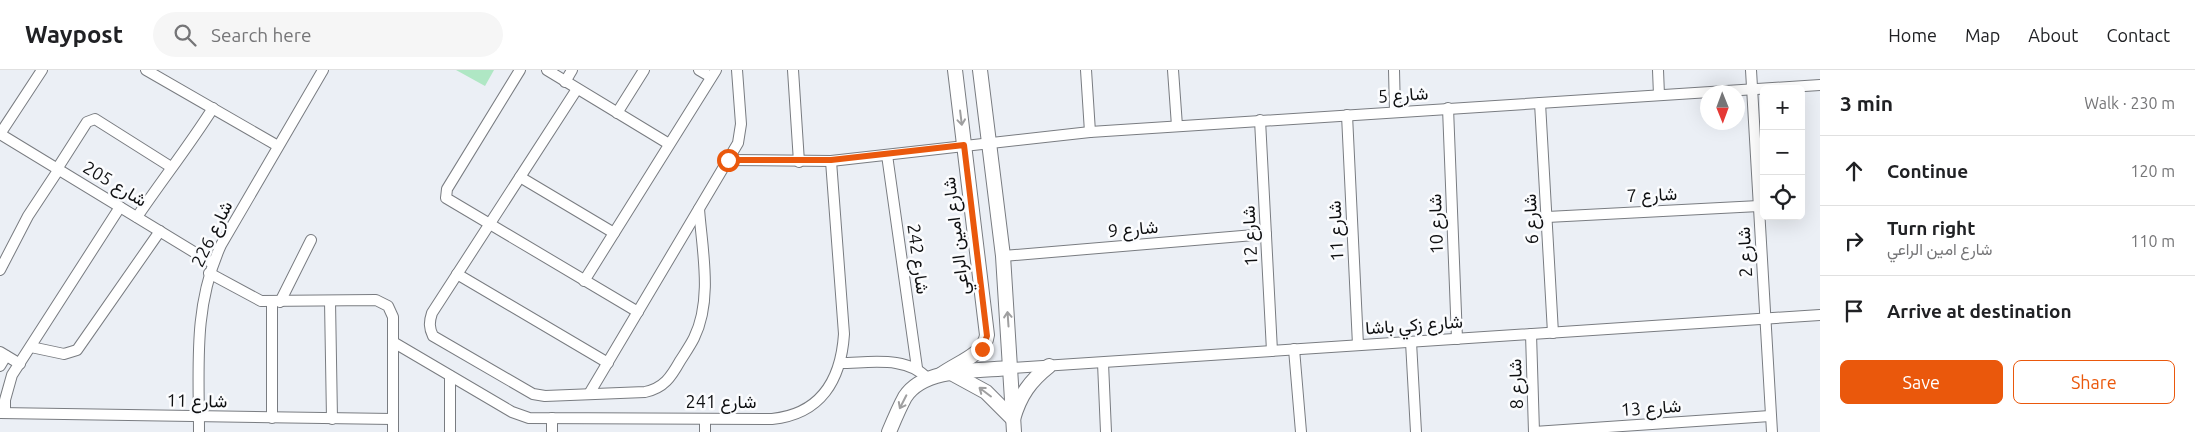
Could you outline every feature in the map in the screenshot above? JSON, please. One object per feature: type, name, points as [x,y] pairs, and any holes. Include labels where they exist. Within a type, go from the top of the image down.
[{"type":"street","points":[[0,134],[42,70]]},
{"type":"street","points":[[146,70],[278,146]]},
{"type":"street","name":"شارع 226","points":[[199,432],[200,326],[204,290],[211,268],[221,245],[322,70]]},
{"type":"street","points":[[520,70],[445,193],[449,202],[638,312]]},
{"type":"street","points":[[547,70],[669,144]]},
{"type":"street","points":[[565,82],[572,70]]},
{"type":"street","points":[[618,113],[644,70]]},
{"type":"street","points":[[584,281],[714,73],[699,70]]},
{"type":"street","points":[[589,394],[738,143],[741,124],[737,70]]},
{"type":"street","points":[[793,70],[799,162]]},
{"type":"street","name":"شارع امين الراعي","points":[[889,432],[906,396],[920,383],[940,375],[960,361],[978,352],[986,340],[955,70]]},
{"type":"street","points":[[980,70],[1003,256],[1014,425]]},
{"type":"street","points":[[1086,70],[1090,132]]},
{"type":"street","points":[[1173,70],[1177,126]]},
{"type":"street","points":[[1394,70],[1395,112]]},
{"type":"street","points":[[1658,70],[1659,95]]},
{"type":"street","name":"شارع 2","points":[[1751,70],[1772,432]]},
{"type":"street","name":"شارع 5","points":[[728,160],[799,162],[831,160],[1090,132],[1820,85]]},
{"type":"street","points":[[577,88],[432,313],[429,321],[433,336],[533,394],[545,396],[655,390],[665,384],[672,376],[690,345],[700,320],[704,301],[699,208]]},
{"type":"street","name":"شارع 6","points":[[1540,103],[1548,217],[1553,333]]},
{"type":"street","points":[[137,217],[171,167],[189,146],[213,108]]},
{"type":"street","name":"شارع 10","points":[[1448,108],[1457,339]]},
{"type":"street","name":"شارع 11","points":[[1347,115],[1358,345]]},
{"type":"street","points":[[0,270],[28,216],[87,122],[94,119],[171,167]]},
{"type":"street","name":"شارع 12","points":[[1260,120],[1272,351]]},
{"type":"street","name":"شارع 205","points":[[0,134],[160,231],[255,298],[276,302],[382,302],[392,311],[393,432]]},
{"type":"street","name":"شارع 242","points":[[887,155],[917,368]]},
{"type":"street","name":"شارع 241","points":[[393,342],[512,412],[529,418],[772,419],[799,413],[821,398],[829,387],[840,363],[844,334],[831,160]]},
{"type":"street","points":[[520,177],[614,233]]},
{"type":"street","name":"شارع 7","points":[[1548,217],[1758,206]]},
{"type":"street","points":[[3,413],[8,387],[20,364],[120,207]]},
{"type":"street","points":[[31,347],[64,354],[77,350],[160,231]]},
{"type":"street","name":"شارع 9","points":[[1003,256],[1266,234]]},
{"type":"street","points":[[272,418],[276,302],[311,240]]},
{"type":"street","points":[[457,274],[608,363]]},
{"type":"street","points":[[330,301],[332,419]]},
{"type":"street","name":"شارع زكي باشا","points":[[1010,368],[1820,315]]},
{"type":"street","name":"شارع 8","points":[[1531,334],[1534,432]]},
{"type":"street","points":[[1411,342],[1416,432]]},
{"type":"street","points":[[1294,349],[1301,432]]},
{"type":"street","points":[[0,366],[3,354],[20,364]]},
{"type":"street","points":[[840,363],[895,362],[940,375],[986,392],[1014,425]]},
{"type":"street","points":[[1102,363],[1106,432]]},
{"type":"street","points":[[1014,425],[1018,403],[1026,388],[1036,376],[1049,366]]},
{"type":"street","points":[[940,375],[1010,368]]},
{"type":"street","points":[[450,376],[450,432]]},
{"type":"street","name":"شارع 11","points":[[3,413],[199,418],[393,419]]},
{"type":"street","name":"شارع 13","points":[[1534,432],[1770,416]]},
{"type":"street","points":[[552,418],[552,432]]},
{"type":"street","points":[[705,418],[705,432]]},
{"type":"green space","points":[[456,70],[494,70],[485,86]]},
{"type":"route","points":[[728,160],[799,162],[831,160],[964,145],[987,336],[982,349]]}]
